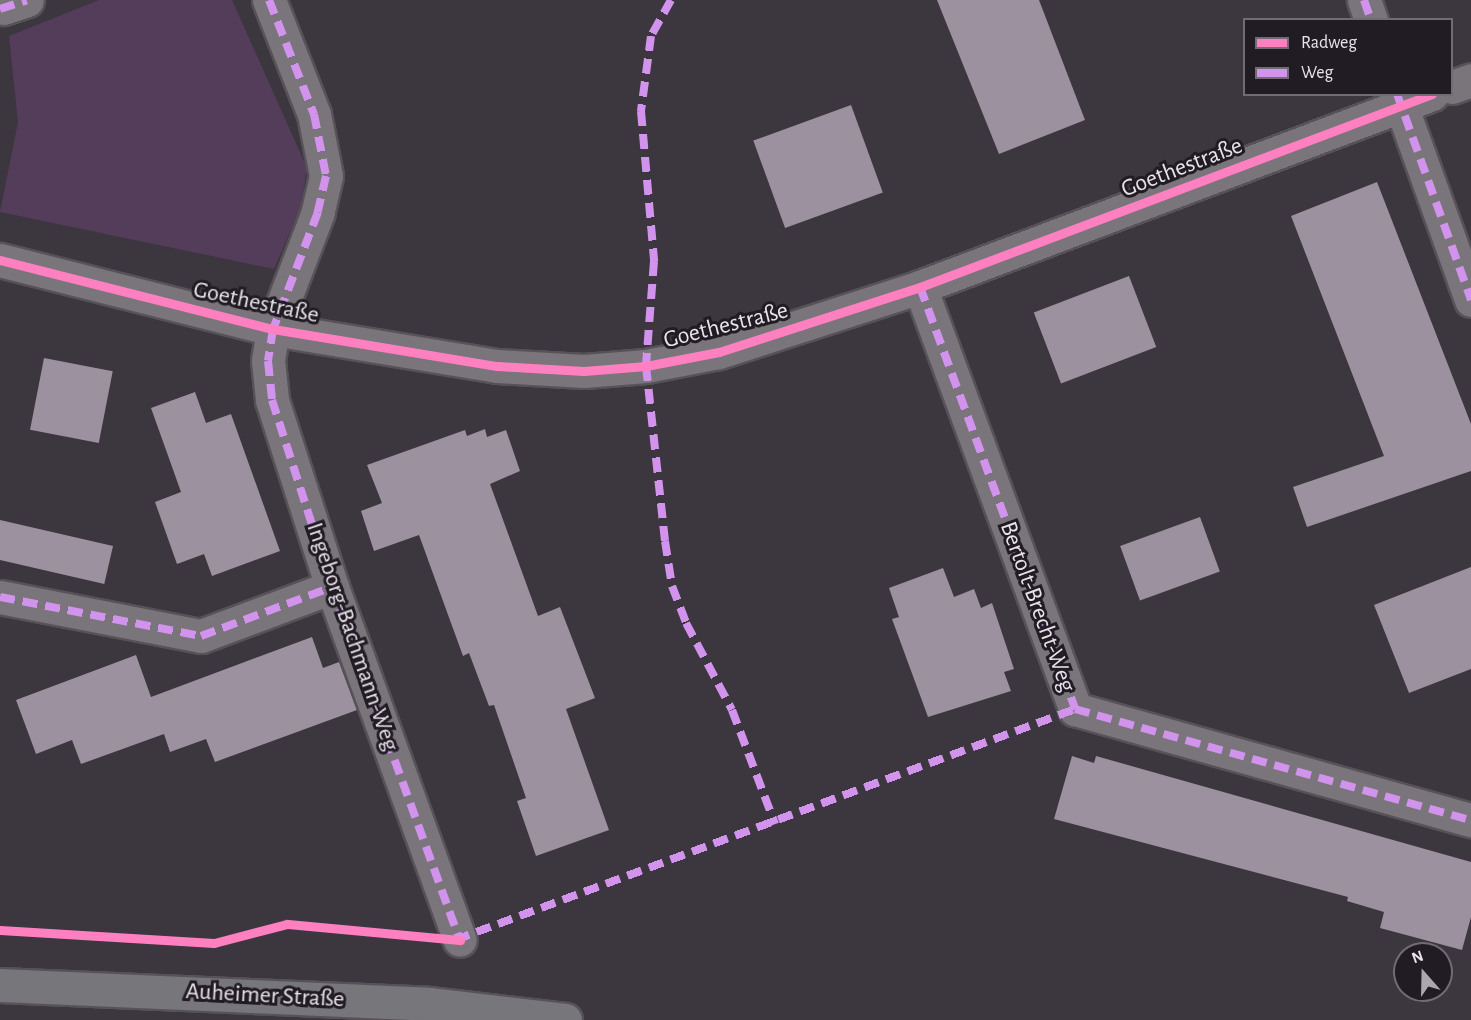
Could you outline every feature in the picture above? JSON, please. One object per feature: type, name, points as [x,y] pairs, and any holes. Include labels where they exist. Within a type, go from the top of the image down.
[{"type":"main road","name":"Auheimer Straße","points":[[0,985],[429,1004],[565,1020]]},
{"type":"street","name":"Ingeborg-Bachmann-Weg","points":[[269,0],[314,114],[326,176],[318,212],[273,329],[268,362],[272,400],[332,587],[460,940]]},
{"type":"street","points":[[1364,0],[1370,18]]},
{"type":"street","points":[[1453,87],[1471,80]]},
{"type":"street","name":"Goethestraße","points":[[0,260],[273,329],[497,366],[584,371],[719,352],[920,287],[1399,100],[1421,96]]},
{"type":"street","points":[[1399,100],[1471,300]]},
{"type":"street","name":"Bertolt-Brecht-Weg","points":[[920,287],[1075,709],[1471,820]]},
{"type":"street","points":[[0,597],[201,636],[332,587]]},
{"type":"shaded area","points":[[99,0],[232,0],[307,168],[301,207],[274,269],[0,212],[18,122],[9,36]]},
{"type":"building","points":[[937,0],[1039,0],[1085,120],[999,154]]},
{"type":"building","points":[[851,105],[883,192],[785,228],[753,141]]},
{"type":"building","points":[[1377,182],[1471,424],[1471,471],[1307,527],[1293,487],[1384,456],[1291,216]]},
{"type":"building","points":[[1129,276],[1156,347],[1061,384],[1034,313]]},
{"type":"building","points":[[44,358],[113,371],[99,443],[30,430]]},
{"type":"building","points":[[195,392],[206,423],[231,414],[280,551],[212,576],[204,554],[177,564],[155,502],[181,492],[151,408]]},
{"type":"building","points":[[485,429],[487,437],[506,430],[520,471],[490,484],[538,616],[560,607],[595,698],[566,709],[609,830],[536,856],[517,801],[526,798],[494,705],[489,706],[469,653],[463,656],[419,535],[374,551],[361,511],[382,503],[367,465],[465,430],[467,436]]},
{"type":"building","points":[[1200,517],[1220,572],[1140,601],[1120,546]]},
{"type":"building","points":[[0,520],[113,546],[104,584],[0,560]]},
{"type":"building","points":[[1471,567],[1471,669],[1409,693],[1374,605]]},
{"type":"building","points":[[943,568],[954,597],[974,589],[981,608],[992,603],[1014,669],[1004,672],[1011,691],[928,717],[892,619],[899,617],[889,588]]},
{"type":"building","points":[[312,637],[323,668],[339,662],[357,710],[215,762],[206,739],[170,752],[164,734],[81,764],[72,740],[36,754],[16,700],[136,655],[151,697]]},
{"type":"building","points":[[1072,756],[1094,763],[1096,756],[1471,862],[1471,917],[1462,950],[1453,948],[1453,942],[1432,942],[1380,928],[1384,912],[1347,901],[1348,897],[1054,819]]},
{"type":"marked path","points":[[0,9],[27,0]]},
{"type":"marked path","points":[[269,0],[314,114],[326,176],[318,212],[273,329],[268,361],[272,400],[332,587],[460,940]]},
{"type":"marked path","points":[[671,0],[651,36],[641,111],[654,261],[646,366],[665,541],[672,586],[686,623],[732,710],[775,824]]},
{"type":"marked path","points":[[1364,0],[1370,18]]},
{"type":"marked path","points":[[1398,96],[1471,300]]},
{"type":"marked path","points":[[920,287],[1075,709],[1471,820]]},
{"type":"marked path","points":[[0,597],[201,636],[332,587]]},
{"type":"marked path","points":[[455,940],[1075,709]]},
{"type":"cycle path","points":[[0,260],[273,329],[497,366],[584,371],[646,366],[719,352],[920,287],[1427,96]]},
{"type":"cycle path","points":[[0,930],[214,943],[287,924],[460,940]]}]
